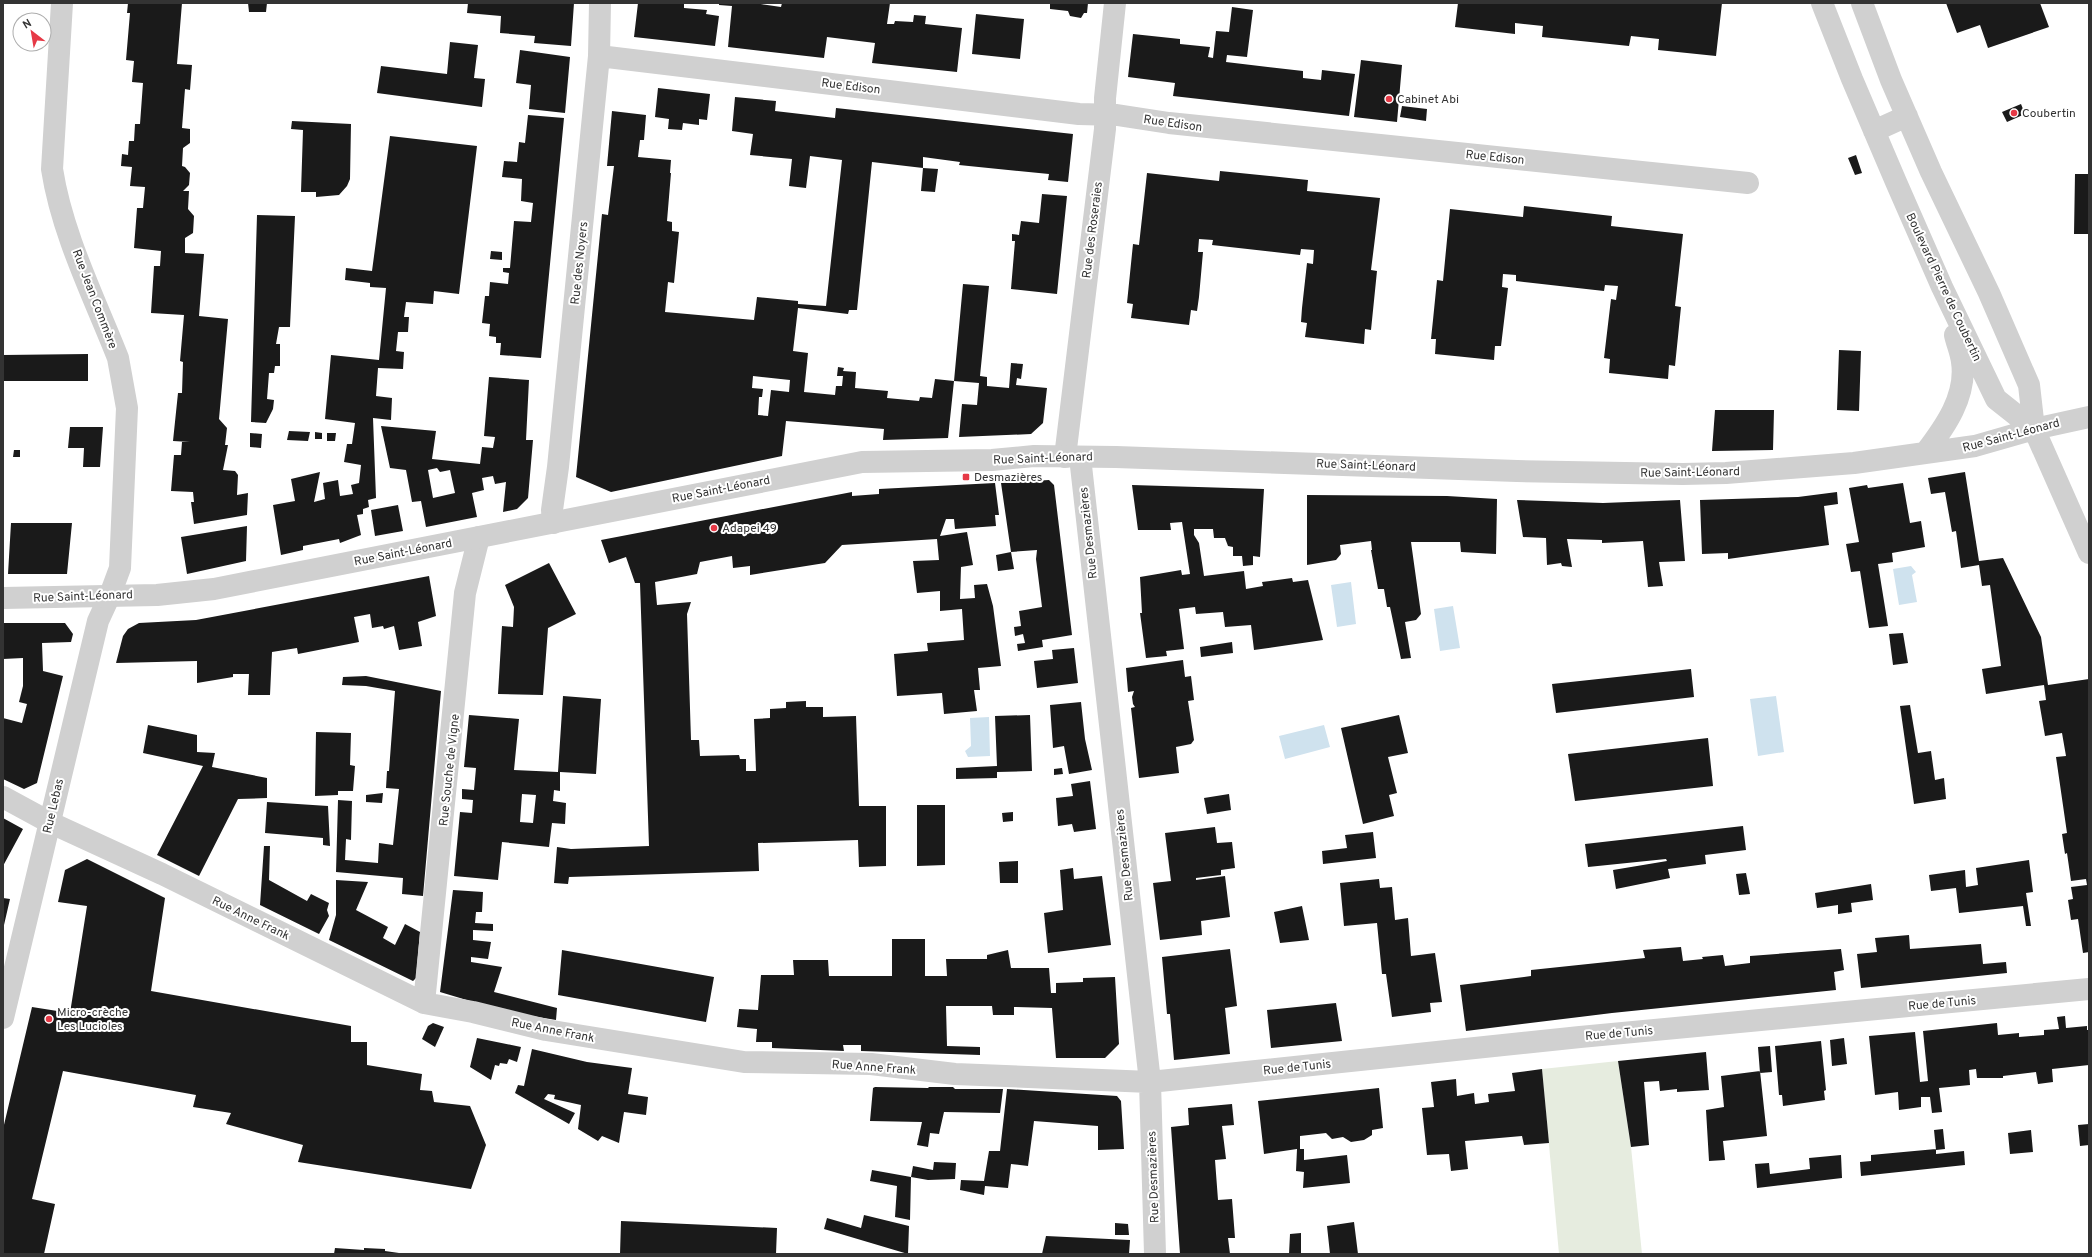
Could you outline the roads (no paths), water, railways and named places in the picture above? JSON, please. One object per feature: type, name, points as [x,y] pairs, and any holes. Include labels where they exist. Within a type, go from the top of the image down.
[{"type":"street","name":"Rue Jean Commère","points":[[62,3],[52,144],[52,169],[56,194],[64,221],[118,358],[127,408],[120,568],[110,595]]},
{"type":"street","name":"Rue des Noyers","points":[[553,523],[552,510],[558,467],[599,56],[600,3]]},
{"type":"street","name":"Rue des Roseraies","points":[[1073,457],[1105,129],[1104,98],[1115,3]]},
{"type":"street","name":"Boulevard Pierre de Coubertin","points":[[1822,3],[1874,131],[1942,287],[1996,399],[2034,429]]},
{"type":"street","name":"Boulevard Pierre de Coubertin","points":[[1862,3],[1907,116],[2029,385],[2034,429],[2089,553]]},
{"type":"street","name":"Rue Edison","points":[[599,56],[1071,113],[1117,115],[1169,124],[1748,182]]},
{"type":"street","points":[[1874,131],[1907,116]]},
{"type":"street","points":[[1926,453],[1950,418],[1960,392],[1963,378],[1962,362],[1942,287]]},
{"type":"street","name":"Rue Saint-Léonard","points":[[3,598],[157,594],[214,590],[862,462],[1073,457],[1683,474],[1776,470],[1854,463],[1926,453],[1975,446],[2034,429],[2089,417]]},
{"type":"street","name":"Rue Desmazières","points":[[1073,457],[1150,1082],[1155,1254]]},
{"type":"street","name":"Rue Souche de Vigne","points":[[424,1003],[465,593],[479,537]]},
{"type":"street","name":"Rue Lebas","points":[[3,1018],[98,621],[110,595]]},
{"type":"street","name":"Rue Anne Frank","points":[[3,797],[49,822],[162,874],[424,1003],[472,1012],[546,1030],[744,1062],[871,1064],[955,1074],[1150,1082]]},
{"type":"street","name":"Rue de Tunis","points":[[1150,1082],[1580,1037],[2089,989]]},
{"type":"water","points":[[1911,566],[1916,572],[1912,575],[1917,602],[1899,605],[1893,569]]},
{"type":"water","points":[[1351,582],[1356,624],[1337,627],[1331,585]]},
{"type":"water","points":[[1453,606],[1460,648],[1440,651],[1434,609]]},
{"type":"water","points":[[1776,696],[1784,752],[1758,756],[1750,699]]},
{"type":"water","points":[[989,717],[990,756],[968,757],[965,751],[971,746],[970,718]]},
{"type":"water","points":[[1324,725],[1330,747],[1285,759],[1279,736]]},
{"type":"place","name":"Cabinet Abi","points":[[1389,99]]},
{"type":"place","name":"Coubertin","points":[[2014,113]]},
{"type":"place","name":"Desmazières","points":[[966,477]]},
{"type":"place","name":"Adapei 49","points":[[714,528]]},
{"type":"place","name":"Micro-crèche Les Lucioles","points":[[49,1019]]}]
